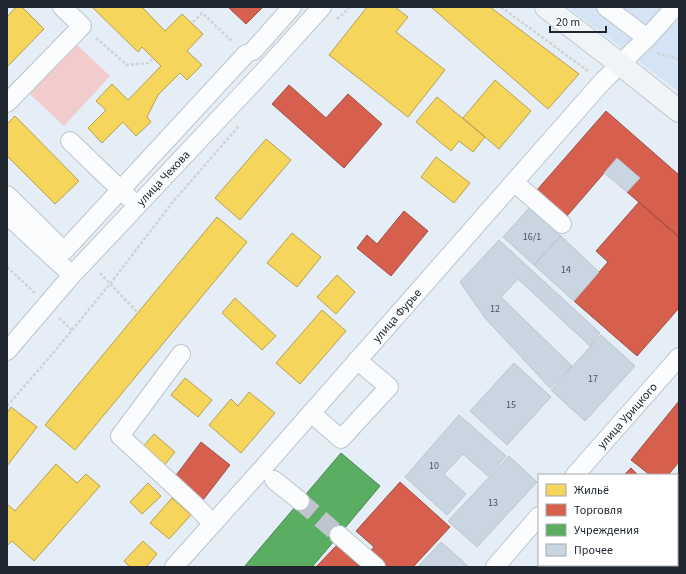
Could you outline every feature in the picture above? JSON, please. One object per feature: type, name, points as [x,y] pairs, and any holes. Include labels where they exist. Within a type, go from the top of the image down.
[{"type":"main road","points":[[546,7],[679,111]]},
{"type":"street","points":[[7,103],[82,26],[62,7]]},
{"type":"street","points":[[7,195],[64,251],[292,7]]},
{"type":"street","name":"улица Чехова","points":[[7,351],[72,275],[264,71],[322,7]]},
{"type":"street","points":[[606,7],[647,38]]},
{"type":"street","name":"улица Фурье","points":[[174,567],[602,82],[676,7]]},
{"type":"street","points":[[70,141],[137,206]]},
{"type":"street","points":[[514,182],[562,224]]},
{"type":"street","points":[[7,215],[72,275]]},
{"type":"street","points":[[181,354],[120,436],[196,506],[213,524]]},
{"type":"street","name":"улица Урицкого","points":[[576,474],[679,357]]},
{"type":"street","points":[[311,413],[341,440],[389,387],[357,360]]},
{"type":"street","points":[[274,480],[300,501]]},
{"type":"street","points":[[495,567],[538,517]]},
{"type":"street","points":[[339,535],[376,567]]},
{"type":"path","points":[[334,23],[350,7]]},
{"type":"path","points":[[502,7],[592,74]]},
{"type":"path","points":[[193,22],[202,12],[250,52]]},
{"type":"path","points":[[82,26],[127,65],[148,63],[152,60]]},
{"type":"path","points":[[7,406],[110,284],[172,203],[240,126]]},
{"type":"path","points":[[87,260],[138,313]]},
{"type":"shaded area","points":[[568,7],[679,7],[679,92]]},
{"type":"shaded area","points":[[77,45],[110,76],[64,126],[30,94]]},
{"type":"building: Жильё","points":[[16,7],[22,7],[44,29],[7,67],[7,17]]},
{"type":"building: Жильё","points":[[92,7],[142,7],[165,31],[182,14],[203,34],[187,51],[202,65],[187,80],[180,73],[158,95],[147,117],[151,122],[136,136],[123,122],[102,143],[88,128],[106,110],[96,101],[112,84],[128,100],[161,66],[142,47],[138,52]]},
{"type":"building: Жильё","points":[[367,7],[395,7],[408,17],[396,32],[445,70],[408,117],[329,55]]},
{"type":"building: Жильё","points":[[431,7],[490,7],[579,74],[548,109]]},
{"type":"building: Жильё","points":[[495,80],[531,111],[499,149],[463,118]]},
{"type":"building: Жильё","points":[[437,97],[485,137],[473,152],[459,141],[451,151],[416,122]]},
{"type":"building: Жильё","points":[[15,116],[79,181],[55,204],[7,156],[7,124]]},
{"type":"building: Жильё","points":[[266,139],[291,160],[240,220],[215,198]]},
{"type":"building: Жильё","points":[[436,157],[470,183],[454,203],[421,177]]},
{"type":"building: Жильё","points":[[217,217],[247,242],[75,450],[45,425]]},
{"type":"building: Жильё","points":[[292,233],[321,257],[297,287],[267,263]]},
{"type":"building: Жильё","points":[[337,275],[355,292],[336,314],[317,297]]},
{"type":"building: Жильё","points":[[235,298],[276,336],[262,350],[222,313]]},
{"type":"building: Жильё","points":[[322,310],[346,331],[300,384],[276,363]]},
{"type":"building: Жильё","points":[[185,378],[212,400],[198,417],[171,395]]},
{"type":"building: Жильё","points":[[249,392],[275,413],[241,453],[209,425],[231,399],[238,406]]},
{"type":"building: Жильё","points":[[11,407],[37,427],[7,466],[7,413]]},
{"type":"building: Жильё","points":[[154,434],[175,452],[163,467],[141,449]]},
{"type":"building: Жильё","points":[[56,464],[77,483],[86,474],[100,486],[34,561],[12,541],[7,546],[7,504],[15,511]]},
{"type":"building: Жильё","points":[[148,483],[161,496],[142,514],[130,502]]},
{"type":"building: Жильё","points":[[172,498],[191,515],[169,539],[150,523]]},
{"type":"building: Жильё","points":[[143,541],[157,554],[146,567],[130,567],[124,561]]},
{"type":"building: Торговля","points":[[228,7],[263,7],[246,24]]},
{"type":"building: Торговля","points":[[289,85],[326,118],[348,94],[382,124],[344,168],[272,104]]},
{"type":"building: Торговля","points":[[606,111],[679,175],[679,237],[627,192],[640,178],[617,158],[567,216],[537,190]]},
{"type":"building: Торговля","points":[[639,202],[679,237],[679,308],[637,356],[574,301],[608,262],[596,251]]},
{"type":"building: Торговля","points":[[404,211],[428,231],[391,276],[357,248],[367,235],[377,244]]},
{"type":"building: Торговля","points":[[679,401],[679,462],[669,474],[649,474],[631,460]]},
{"type":"building: Торговля","points":[[201,442],[230,465],[203,500],[174,478]]},
{"type":"building: Торговля","points":[[631,468],[637,474],[625,474]]},
{"type":"building: Торговля","points":[[400,482],[450,527],[413,567],[360,567],[358,565],[374,547],[356,531]]},
{"type":"building: Торговля","points":[[337,545],[360,567],[316,567]]},
{"type":"building: Торговля","points":[[541,566],[604,566],[603,567],[540,567]]},
{"type":"building: Учреждения","points":[[341,453],[380,486],[312,567],[244,567]]},
{"type":"building: Прочее","points":[[617,158],[640,178],[627,192],[604,173]]},
{"type":"building: Прочее","points":[[530,207],[561,236],[534,265],[503,237]]},
{"type":"building: Прочее","points":[[561,236],[599,272],[574,301],[534,265]]},
{"type":"building: Прочее","points":[[499,240],[600,333],[590,346],[518,279],[501,297],[572,366],[550,388],[485,318],[460,282]]},
{"type":"building: Прочее","points":[[601,335],[635,366],[585,421],[551,390]]},
{"type":"building: Прочее","points":[[514,363],[551,397],[507,445],[470,411]]},
{"type":"building: Прочее","points":[[459,415],[506,456],[488,476],[463,454],[444,474],[466,494],[447,515],[405,477]]},
{"type":"building: Прочее","points":[[509,456],[537,482],[477,547],[448,521]]},
{"type":"building: Прочее","points":[[441,542],[469,567],[418,567]]},
{"type":"tunnel","points":[[300,501],[339,535]]}]
